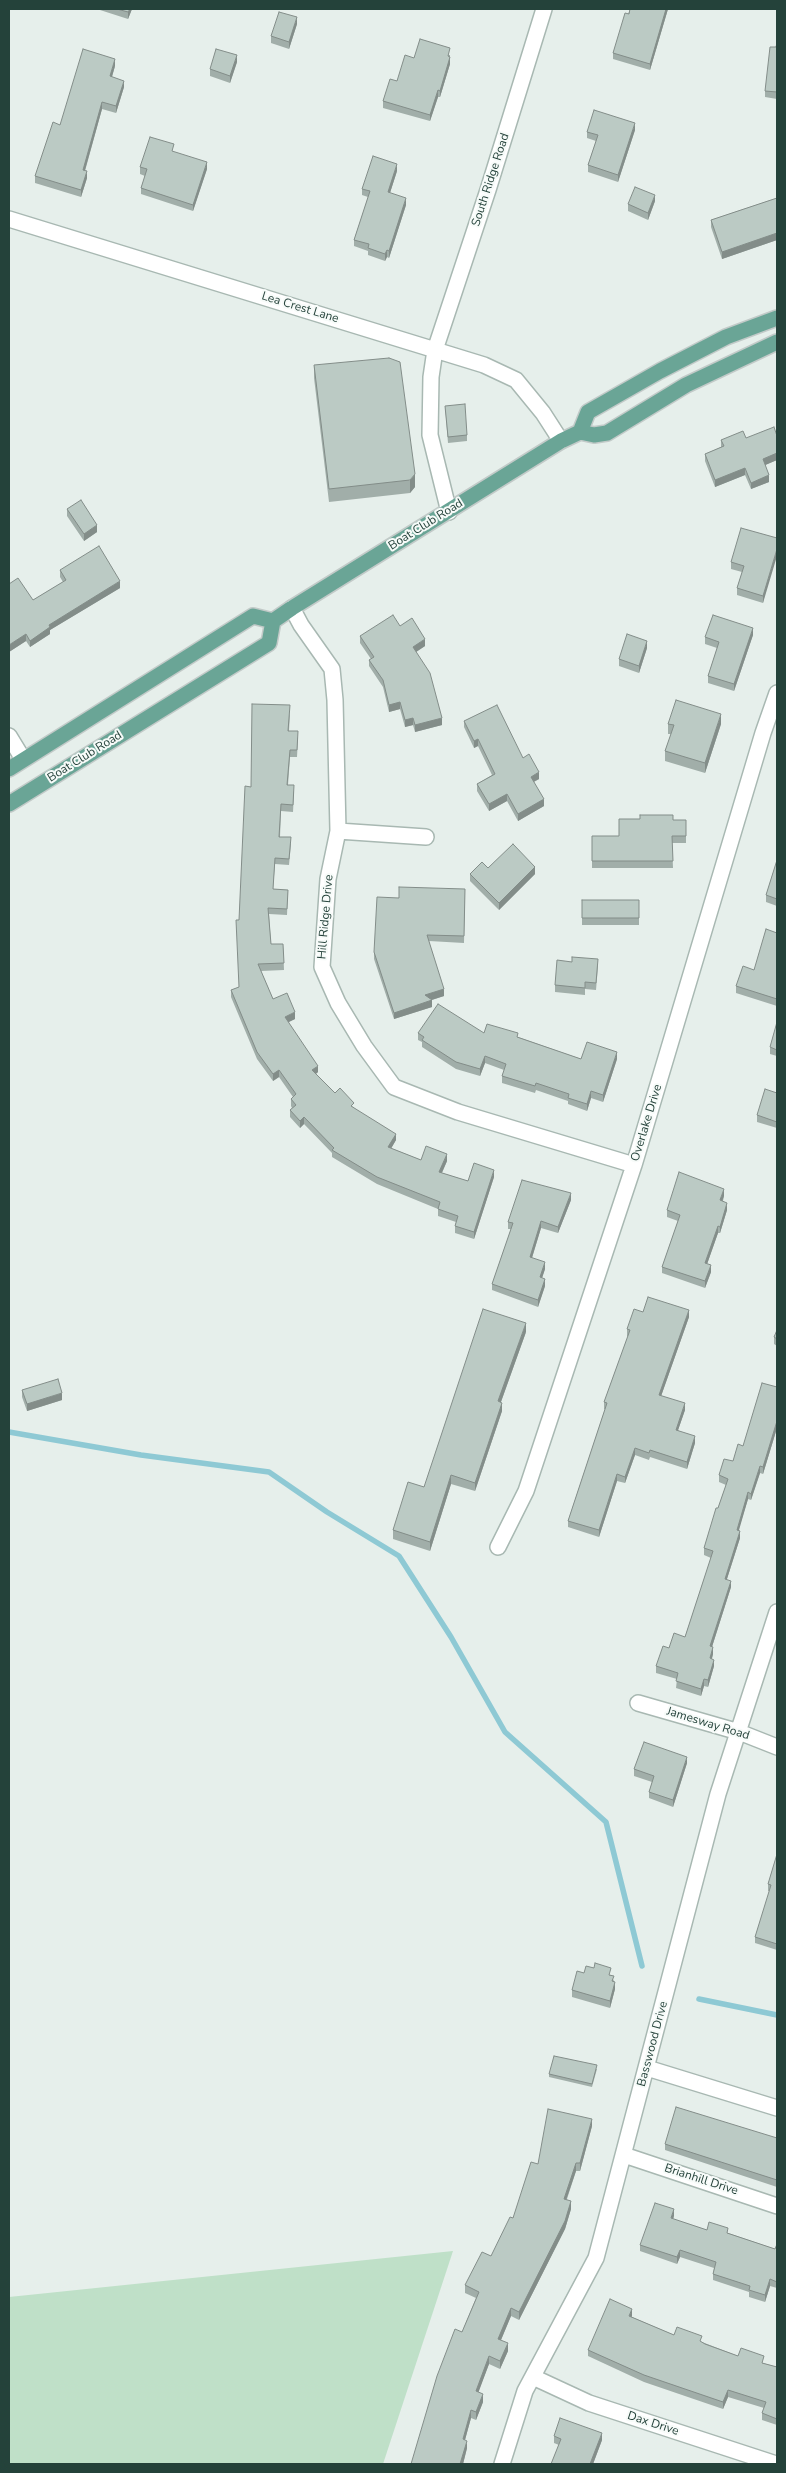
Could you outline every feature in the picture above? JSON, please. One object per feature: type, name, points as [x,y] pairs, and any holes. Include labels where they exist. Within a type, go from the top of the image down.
[{"type":"main road","points":[[580,432],[588,412],[660,371],[726,337],[777,318]]},
{"type":"main road","name":"Boat Club Road","points":[[9,804],[269,643],[273,621],[561,441],[580,432],[594,435],[607,433],[686,386],[728,364],[777,342]]},
{"type":"main road","points":[[9,769],[253,616],[273,621]]},
{"type":"street","name":"South Ridge Road","points":[[448,512],[430,435],[431,377],[435,350],[488,190],[544,9]]},
{"type":"street","name":"Lea Crest Lane","points":[[9,219],[484,364],[516,380],[543,413],[561,441]]},
{"type":"street","name":"Hill Ridge Drive","points":[[292,608],[300,625],[332,669],[335,700],[338,831],[328,879],[322,967],[338,1003],[364,1046],[394,1087],[458,1112],[634,1165]]},
{"type":"street","name":"Overlake Drive","points":[[498,1547],[526,1491],[634,1165],[763,733],[777,694]]},
{"type":"street","points":[[9,736],[24,759]]},
{"type":"street","points":[[338,831],[426,836]]},
{"type":"street","name":"Basswood Drive","points":[[502,2464],[525,2391],[596,2258],[718,1794],[777,1612]]},
{"type":"street","name":"Jamesway Road","points":[[638,1703],[739,1732],[777,1748]]},
{"type":"street","points":[[647,2068],[777,2108]]},
{"type":"street","name":"Brianhill Drive","points":[[624,2155],[777,2206]]},
{"type":"street","name":"Dax Drive","points":[[533,2377],[589,2403],[776,2464]]},
{"type":"green space","points":[[453,2251],[383,2464],[9,2464],[9,2297]]},
{"type":"building","points":[[117,9],[130,9],[128,12]]},
{"type":"building","points":[[630,9],[666,9],[650,64],[613,53],[625,13],[629,14]]},
{"type":"building","points":[[279,12],[297,17],[289,42],[271,36]]},
{"type":"building","points":[[420,39],[450,48],[448,56],[450,57],[440,91],[438,90],[430,115],[383,101],[390,79],[397,81],[405,55],[414,58]]},
{"type":"building","points":[[777,43],[777,92],[765,91],[770,47],[776,47]]},
{"type":"building","points":[[83,49],[115,59],[110,76],[124,81],[116,106],[102,102],[83,170],[87,171],[81,190],[35,176],[53,122],[60,125]]},
{"type":"building","points":[[216,49],[237,55],[230,76],[210,69]]},
{"type":"building","points":[[594,110],[635,123],[618,175],[588,165],[598,135],[587,132]]},
{"type":"building","points":[[150,137],[174,144],[172,151],[207,162],[193,205],[141,188],[147,169],[140,167]]},
{"type":"building","points":[[373,156],[397,164],[388,192],[406,198],[389,251],[387,250],[385,254],[368,248],[369,244],[354,240],[370,191],[362,189]]},
{"type":"building","points":[[635,187],[655,195],[648,213],[628,204]]},
{"type":"building","points":[[777,198],[777,233],[722,252],[711,220]]},
{"type":"building","points":[[389,358],[400,362],[415,474],[410,480],[329,489],[314,365]]},
{"type":"building","points":[[465,404],[467,435],[448,437],[445,406]]},
{"type":"building","points":[[774,427],[777,436],[777,453],[763,459],[769,475],[751,483],[745,468],[715,480],[705,454],[724,446],[721,440],[743,431],[746,438]]},
{"type":"building","points":[[81,500],[97,525],[84,534],[67,509]]},
{"type":"building","points":[[741,528],[777,538],[777,549],[763,596],[737,588],[744,566],[731,562]]},
{"type":"building","points":[[99,546],[120,581],[49,625],[50,627],[30,641],[26,634],[9,645],[9,584],[18,578],[33,600],[66,580],[60,570]]},
{"type":"building","points":[[393,615],[400,626],[412,618],[425,639],[413,647],[430,673],[442,718],[415,725],[413,718],[405,720],[400,702],[389,705],[383,680],[369,660],[374,657],[360,636]]},
{"type":"building","points":[[713,615],[753,628],[734,684],[708,676],[719,642],[705,637]]},
{"type":"building","points":[[627,634],[647,641],[639,666],[619,659]]},
{"type":"building","points":[[676,700],[721,714],[705,763],[665,751],[674,725],[668,724]]},
{"type":"building","points":[[252,704],[290,705],[288,731],[298,731],[297,750],[290,750],[287,785],[294,785],[293,805],[281,804],[279,837],[291,837],[289,859],[275,858],[273,889],[288,890],[287,909],[268,908],[271,944],[283,944],[284,963],[258,964],[273,999],[287,993],[295,1012],[285,1017],[318,1066],[312,1070],[335,1093],[340,1088],[354,1103],[351,1106],[396,1134],[388,1147],[421,1160],[426,1146],[447,1154],[439,1172],[468,1181],[474,1163],[494,1170],[474,1232],[455,1226],[458,1216],[438,1209],[440,1202],[377,1177],[332,1150],[334,1148],[304,1117],[300,1121],[290,1110],[296,1105],[291,1099],[296,1094],[279,1070],[273,1074],[257,1052],[231,990],[239,987],[236,920],[239,920],[245,786],[251,787]]},
{"type":"building","points":[[497,705],[523,758],[529,754],[539,772],[531,777],[544,799],[518,814],[507,794],[489,804],[477,784],[495,774],[478,739],[474,741],[464,721]]},
{"type":"building","points":[[640,815],[673,815],[673,820],[686,820],[686,836],[672,836],[673,861],[592,861],[592,836],[619,836],[619,819],[640,819]]},
{"type":"building","points":[[513,844],[535,867],[499,903],[470,874],[482,862],[488,868]]},
{"type":"building","points":[[777,860],[777,899],[766,895]]},
{"type":"building","points":[[399,887],[465,889],[464,936],[427,935],[444,989],[425,995],[432,1000],[394,1013],[374,952],[377,897],[399,898]]},
{"type":"building","points":[[582,900],[639,900],[639,918],[582,918]]},
{"type":"building","points":[[766,929],[777,933],[777,999],[736,986],[743,966],[754,970]]},
{"type":"building","points":[[572,957],[598,959],[596,983],[585,982],[585,988],[555,985],[557,960],[572,962]]},
{"type":"building","points":[[438,1004],[484,1033],[487,1024],[518,1033],[517,1037],[581,1059],[587,1042],[617,1052],[603,1095],[591,1091],[587,1104],[568,1098],[569,1094],[536,1083],[535,1086],[502,1076],[506,1064],[485,1056],[480,1069],[456,1062],[422,1040],[424,1037],[418,1033]]},
{"type":"building","points":[[777,1022],[777,1050],[770,1047]]},
{"type":"building","points":[[765,1089],[777,1093],[777,1122],[757,1115]]},
{"type":"building","points":[[679,1172],[724,1189],[720,1200],[727,1203],[720,1227],[718,1226],[705,1263],[711,1265],[705,1281],[662,1267],[680,1215],[667,1210]]},
{"type":"building","points":[[522,1180],[571,1193],[558,1227],[541,1221],[530,1257],[545,1262],[540,1277],[545,1279],[538,1300],[492,1284],[513,1223],[508,1222]]},
{"type":"building","points":[[648,1297],[689,1310],[659,1395],[685,1403],[676,1430],[695,1436],[687,1462],[650,1450],[649,1453],[635,1448],[625,1477],[617,1474],[599,1530],[568,1521],[607,1403],[604,1402],[630,1330],[627,1329],[634,1309],[643,1312]]},
{"type":"building","points":[[483,1309],[526,1323],[498,1401],[502,1403],[475,1483],[451,1475],[430,1542],[393,1530],[408,1482],[424,1487]]},
{"type":"building","points":[[58,1379],[62,1393],[27,1404],[22,1390]]},
{"type":"building","points":[[762,1383],[777,1387],[777,1421],[763,1467],[760,1466],[751,1494],[748,1492],[737,1530],[740,1531],[725,1579],[731,1581],[710,1646],[713,1647],[710,1658],[714,1660],[708,1680],[704,1679],[701,1689],[676,1681],[678,1673],[656,1666],[663,1646],[669,1648],[674,1633],[685,1637],[713,1551],[704,1548],[716,1508],[718,1508],[728,1479],[719,1475],[724,1459],[733,1461],[738,1444],[743,1446]]},
{"type":"building","points":[[644,1742],[687,1757],[673,1800],[649,1792],[654,1776],[634,1769]]},
{"type":"building","points":[[777,1854],[777,1944],[755,1937],[771,1885],[768,1884]]},
{"type":"building","points":[[595,1963],[611,1968],[609,1975],[614,1976],[612,1981],[615,1982],[610,2001],[572,1990],[577,1971],[584,1973],[586,1966],[594,1968]]},
{"type":"building","points":[[554,2056],[597,2065],[592,2084],[549,2074]]},
{"type":"building","points":[[676,2107],[777,2138],[777,2180],[665,2144]]},
{"type":"building","points":[[548,2109],[592,2119],[580,2163],[576,2163],[564,2199],[571,2201],[565,2221],[519,2312],[511,2308],[498,2339],[508,2343],[500,2361],[489,2356],[476,2391],[483,2394],[476,2412],[471,2410],[463,2439],[467,2441],[460,2464],[411,2464],[437,2376],[455,2329],[462,2332],[479,2292],[465,2285],[482,2252],[491,2256],[510,2217],[513,2218],[531,2162],[538,2164]]},
{"type":"building","points":[[655,2203],[674,2209],[671,2218],[707,2230],[709,2222],[728,2228],[727,2233],[775,2249],[777,2244],[777,2282],[770,2279],[765,2295],[749,2290],[750,2286],[713,2274],[716,2262],[680,2250],[677,2257],[640,2245]]},
{"type":"building","points":[[610,2299],[632,2309],[629,2316],[674,2335],[677,2327],[702,2336],[700,2341],[705,2344],[738,2356],[741,2348],[764,2356],[762,2363],[777,2367],[777,2419],[762,2413],[766,2402],[728,2390],[723,2402],[644,2375],[588,2350]]},
{"type":"building","points":[[560,2418],[602,2433],[590,2464],[551,2464],[561,2439],[554,2436]]},
{"type":"waterway","points":[[9,1432],[141,1455],[269,1472],[327,1512],[399,1556],[451,1637],[505,1732],[606,1822],[642,1966]]},
{"type":"waterway","points":[[699,1999],[777,2015]]}]
